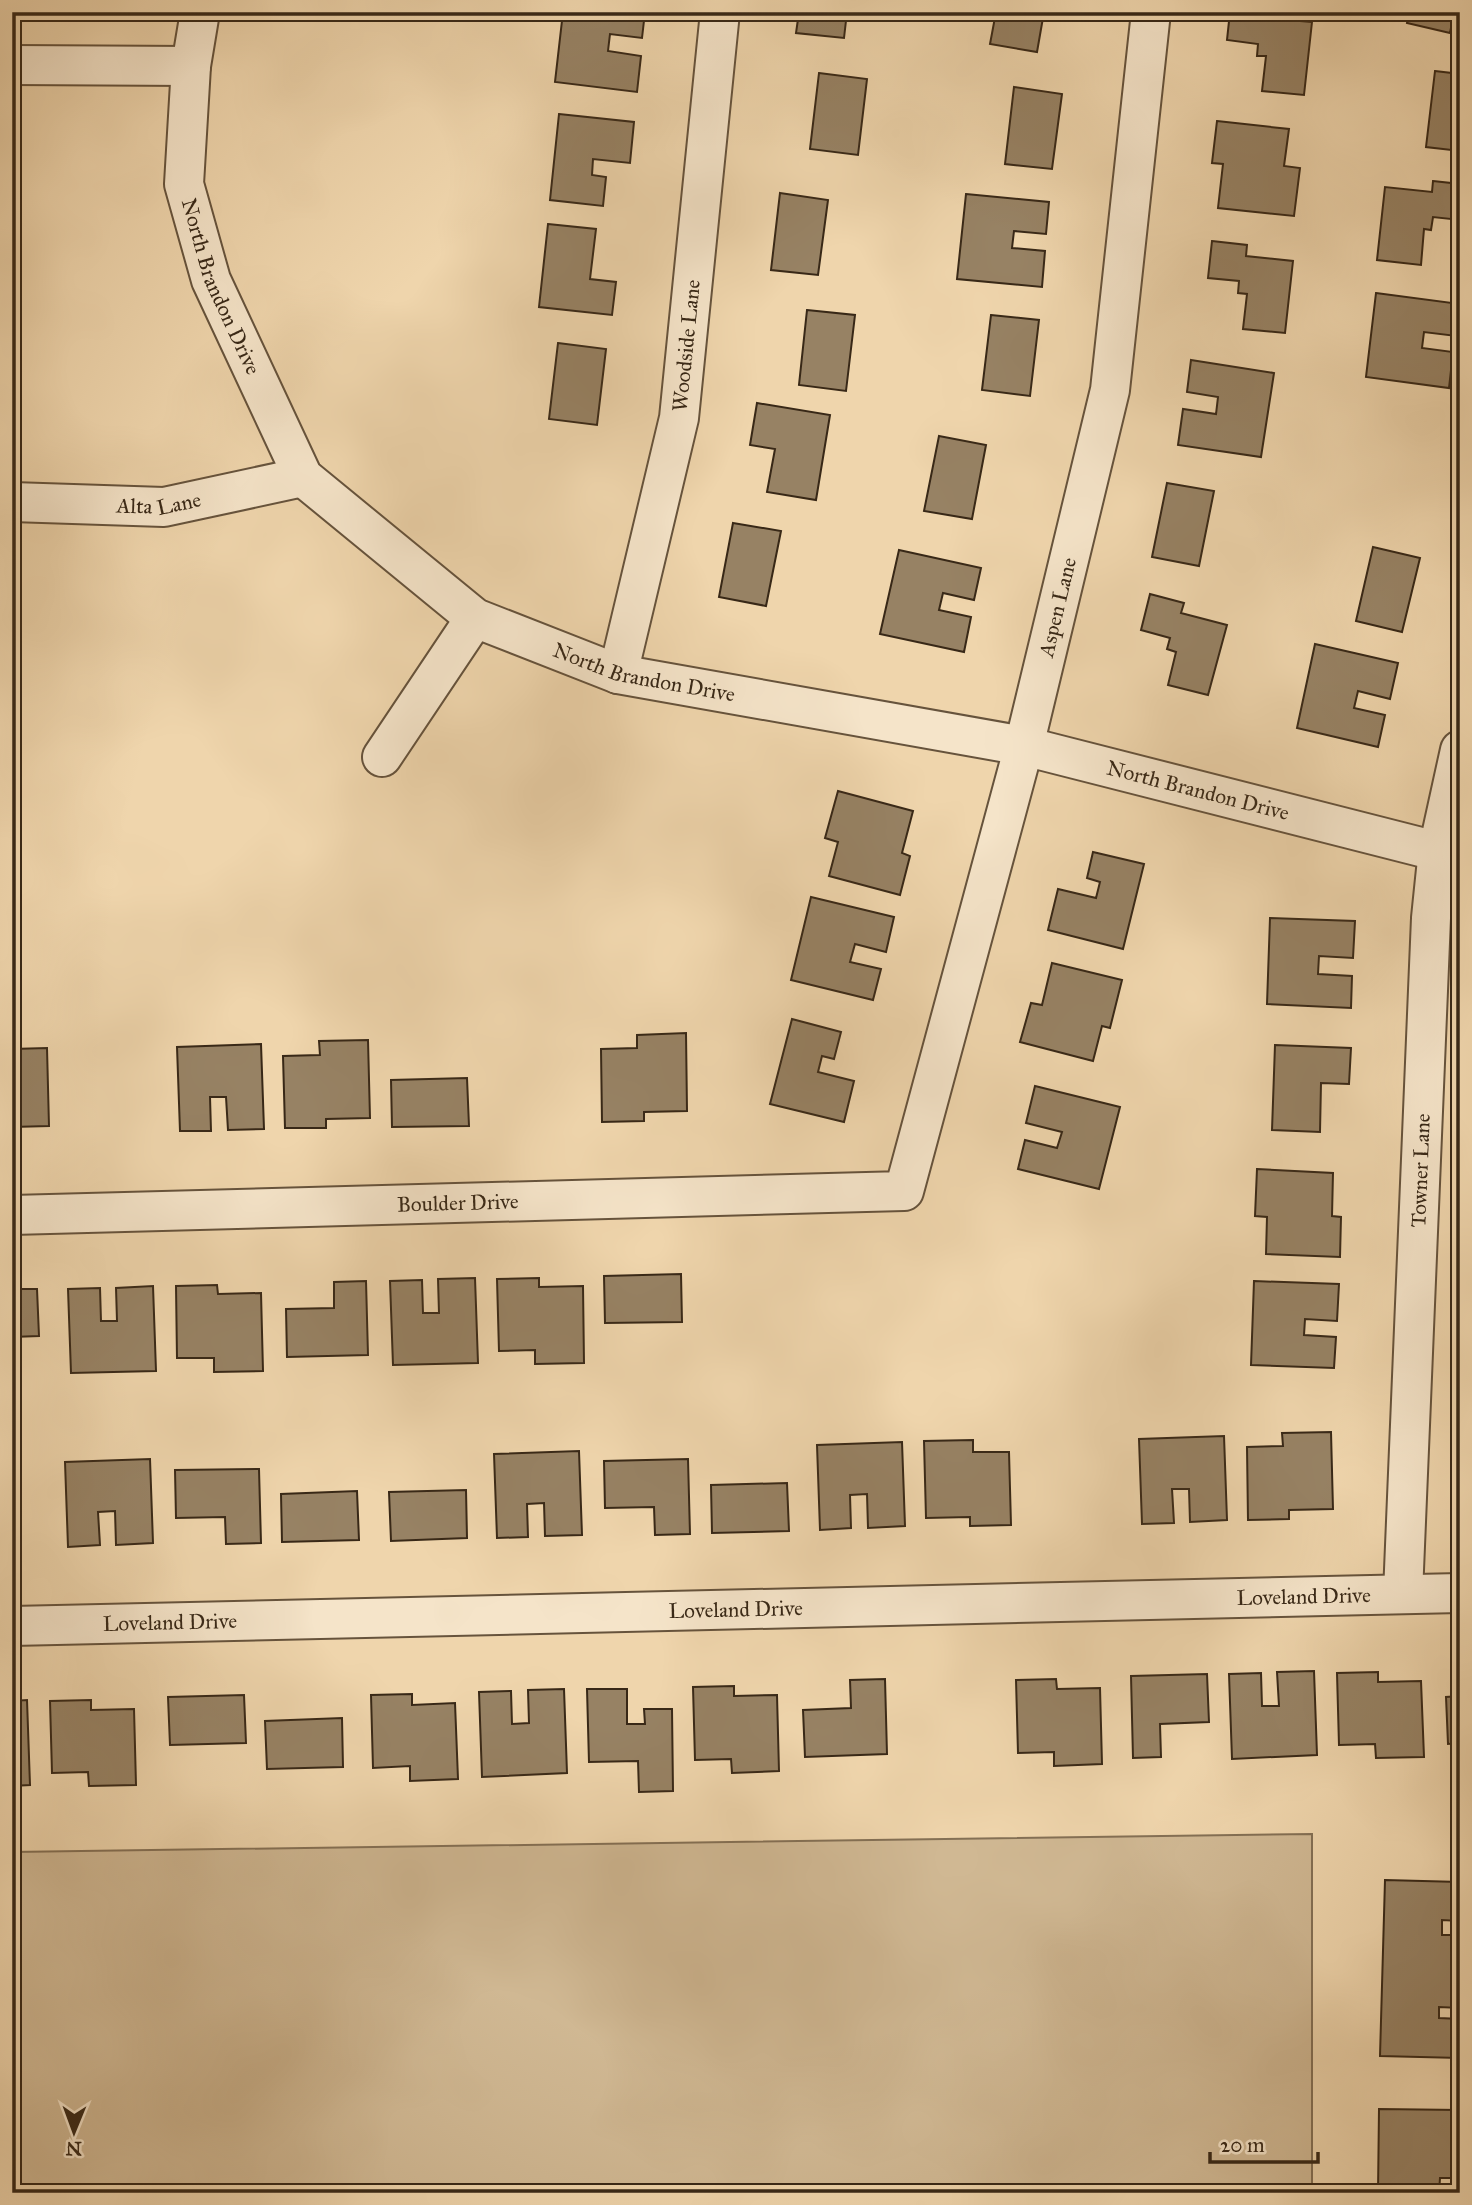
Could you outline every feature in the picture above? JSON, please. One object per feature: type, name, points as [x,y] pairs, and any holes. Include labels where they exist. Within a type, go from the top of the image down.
[{"type":"street","name":"North Brandon Drive","points":[[200,12],[191,66],[184,184],[212,280],[303,477],[475,618],[618,674],[1024,746],[1449,854]]},
{"type":"street","name":"Woodside Lane","points":[[618,674],[679,418],[720,12]]},
{"type":"street","name":"Aspen Lane","points":[[904,1191],[1024,746],[1110,390],[1151,12]]},
{"type":"street","points":[[12,65],[191,66]]},
{"type":"street","name":"Alta Lane","points":[[12,502],[164,507],[303,477]]},
{"type":"street","points":[[382,757],[475,618]]},
{"type":"street","name":"Towner Lane","points":[[1403,1594],[1431,918],[1449,854],[1460,750]]},
{"type":"street","name":"Boulder Drive","points":[[12,1215],[904,1191]]},
{"type":"street","name":"Loveland Drive","points":[[12,1626],[1460,1592]]},
{"type":"shaded area","points":[[1312,1834],[1312,2193],[12,2193],[12,1852]]},
{"type":"building","points":[[563,12],[645,12],[642,38],[610,34],[608,51],[641,56],[637,92],[555,82]]},
{"type":"building","points":[[799,12],[847,12],[844,38],[796,33]]},
{"type":"building","points":[[996,12],[1044,12],[1037,52],[990,44]]},
{"type":"building","points":[[1230,12],[1266,12],[1265,18],[1312,22],[1304,95],[1262,91],[1266,56],[1257,56],[1258,44],[1227,40]]},
{"type":"building","points":[[1409,12],[1454,12],[1450,33],[1407,23]]},
{"type":"building","points":[[1435,71],[1460,74],[1460,151],[1426,147]]},
{"type":"building","points":[[819,73],[867,79],[858,155],[810,149]]},
{"type":"building","points":[[1014,87],[1062,94],[1052,169],[1005,164]]},
{"type":"building","points":[[559,114],[634,122],[630,163],[593,159],[592,175],[606,177],[603,206],[550,200]]},
{"type":"building","points":[[1217,121],[1289,129],[1284,166],[1300,168],[1294,216],[1218,208],[1223,164],[1212,163]]},
{"type":"building","points":[[1433,181],[1460,184],[1460,220],[1433,217],[1431,230],[1424,229],[1421,265],[1377,260],[1385,187],[1432,192]]},
{"type":"building","points":[[780,193],[828,200],[818,275],[771,270]]},
{"type":"building","points":[[966,194],[1049,202],[1046,234],[1014,231],[1012,248],[1045,251],[1042,287],[957,279]]},
{"type":"building","points":[[548,224],[596,229],[590,279],[616,282],[612,315],[539,307]]},
{"type":"building","points":[[1212,241],[1247,245],[1246,256],[1293,261],[1285,333],[1243,329],[1247,294],[1238,293],[1239,281],[1208,278]]},
{"type":"building","points":[[1376,293],[1460,304],[1456,336],[1424,332],[1422,348],[1453,352],[1449,388],[1366,377]]},
{"type":"building","points":[[807,310],[855,315],[846,391],[799,385]]},
{"type":"building","points":[[991,315],[1039,320],[1030,396],[982,390]]},
{"type":"building","points":[[558,343],[606,349],[597,425],[549,419]]},
{"type":"building","points":[[1191,360],[1274,373],[1261,457],[1178,445],[1183,409],[1216,414],[1218,397],[1187,392]]},
{"type":"building","points":[[757,403],[830,415],[816,500],[767,492],[775,449],[750,445]]},
{"type":"building","points":[[939,436],[986,445],[972,519],[924,511]]},
{"type":"building","points":[[1167,483],[1214,491],[1199,566],[1152,557]]},
{"type":"building","points":[[733,523],[781,531],[766,606],[719,597]]},
{"type":"building","points":[[1373,547],[1420,558],[1402,632],[1356,621]]},
{"type":"building","points":[[899,550],[981,568],[974,600],[943,593],[939,610],[971,617],[964,652],[880,634]]},
{"type":"building","points":[[1150,594],[1184,603],[1181,613],[1227,625],[1208,695],[1168,685],[1176,652],[1167,649],[1170,638],[1141,630]]},
{"type":"building","points":[[1315,644],[1398,663],[1390,699],[1358,691],[1354,708],[1385,715],[1378,747],[1297,728]]},
{"type":"building","points":[[838,791],[913,811],[902,853],[910,856],[900,895],[829,876],[838,842],[825,838]]},
{"type":"building","points":[[1093,852],[1144,864],[1123,949],[1048,930],[1058,889],[1096,898],[1100,882],[1087,878]]},
{"type":"building","points":[[811,897],[894,917],[886,952],[855,944],[850,962],[881,969],[873,1000],[791,980]]},
{"type":"building","points":[[1270,918],[1355,921],[1353,958],[1319,956],[1318,974],[1352,976],[1351,1008],[1267,1004]]},
{"type":"building","points":[[1052,963],[1122,980],[1110,1028],[1102,1026],[1093,1061],[1020,1042],[1031,1003],[1042,1005]]},
{"type":"building","points":[[792,1019],[841,1032],[834,1059],[822,1056],[818,1072],[854,1081],[844,1122],[770,1104]]},
{"type":"building","points":[[686,1033],[687,1111],[644,1112],[644,1121],[602,1122],[601,1049],[637,1048],[637,1035]]},
{"type":"building","points":[[368,1040],[370,1118],[326,1119],[326,1128],[285,1128],[283,1056],[320,1055],[319,1041]]},
{"type":"building","points":[[261,1044],[264,1129],[228,1130],[226,1097],[210,1097],[211,1131],[180,1131],[177,1047]]},
{"type":"building","points":[[1275,1045],[1351,1048],[1349,1084],[1321,1083],[1320,1132],[1272,1130]]},
{"type":"building","points":[[47,1048],[49,1126],[12,1127],[12,1049]]},
{"type":"building","points":[[467,1078],[469,1126],[392,1127],[391,1080]]},
{"type":"building","points":[[1035,1086],[1120,1107],[1099,1189],[1018,1169],[1025,1140],[1057,1148],[1062,1132],[1026,1123]]},
{"type":"building","points":[[1257,1169],[1333,1173],[1332,1216],[1341,1217],[1340,1257],[1266,1254],[1267,1217],[1255,1216]]},
{"type":"building","points":[[681,1274],[682,1322],[605,1323],[604,1276]]},
{"type":"building","points":[[475,1278],[478,1363],[393,1365],[390,1281],[422,1280],[423,1313],[439,1313],[438,1279]]},
{"type":"building","points":[[539,1278],[539,1287],[583,1286],[584,1363],[535,1364],[535,1350],[499,1351],[497,1279]]},
{"type":"building","points":[[366,1281],[368,1355],[287,1357],[286,1309],[334,1308],[334,1282]]},
{"type":"building","points":[[1254,1281],[1339,1284],[1337,1321],[1305,1319],[1304,1335],[1336,1337],[1334,1368],[1251,1365]]},
{"type":"building","points":[[217,1285],[218,1294],[261,1293],[263,1371],[214,1372],[214,1358],[177,1358],[176,1286]]},
{"type":"building","points":[[153,1286],[156,1371],[71,1373],[68,1289],[100,1288],[101,1321],[117,1321],[116,1288]]},
{"type":"building","points":[[12,1289],[37,1289],[39,1336],[12,1337]]},
{"type":"building","points":[[1331,1432],[1333,1509],[1289,1510],[1289,1519],[1248,1520],[1247,1447],[1283,1446],[1282,1433]]},
{"type":"building","points":[[1224,1436],[1227,1520],[1190,1522],[1189,1489],[1172,1489],[1174,1523],[1142,1524],[1139,1439]]},
{"type":"building","points":[[973,1440],[973,1452],[1009,1452],[1011,1525],[970,1526],[970,1517],[926,1518],[924,1441]]},
{"type":"building","points":[[902,1442],[905,1526],[868,1528],[867,1494],[850,1495],[851,1528],[820,1530],[817,1445]]},
{"type":"building","points":[[579,1451],[582,1535],[545,1536],[544,1503],[527,1504],[528,1537],[497,1538],[494,1454]]},
{"type":"building","points":[[150,1459],[153,1543],[116,1545],[115,1511],[98,1512],[100,1545],[68,1547],[65,1462]]},
{"type":"building","points":[[688,1459],[690,1534],[655,1535],[654,1507],[605,1508],[604,1461]]},
{"type":"building","points":[[259,1469],[261,1543],[226,1544],[225,1517],[176,1518],[175,1470]]},
{"type":"building","points":[[787,1483],[789,1531],[712,1533],[711,1485]]},
{"type":"building","points":[[466,1490],[467,1538],[391,1541],[389,1492]]},
{"type":"building","points":[[357,1491],[359,1540],[282,1542],[281,1494]]},
{"type":"building","points":[[1314,1671],[1317,1755],[1232,1759],[1229,1674],[1261,1673],[1262,1706],[1279,1706],[1277,1672]]},
{"type":"building","points":[[1378,1672],[1378,1682],[1421,1681],[1424,1757],[1376,1758],[1375,1744],[1339,1745],[1337,1673]]},
{"type":"building","points":[[1207,1674],[1209,1722],[1160,1724],[1161,1757],[1133,1758],[1131,1676]]},
{"type":"building","points":[[885,1679],[887,1754],[805,1757],[803,1710],[851,1708],[850,1680]]},
{"type":"building","points":[[1056,1679],[1057,1689],[1100,1688],[1102,1764],[1054,1766],[1054,1752],[1018,1753],[1016,1680]]},
{"type":"building","points":[[734,1686],[734,1696],[777,1695],[779,1771],[732,1773],[731,1759],[695,1760],[693,1687]]},
{"type":"building","points":[[564,1689],[567,1773],[482,1777],[479,1692],[511,1691],[512,1724],[529,1723],[528,1690]]},
{"type":"building","points":[[587,1689],[627,1689],[627,1724],[645,1724],[644,1709],[672,1709],[673,1791],[639,1792],[638,1761],[589,1762]]},
{"type":"building","points":[[412,1694],[412,1705],[455,1703],[458,1779],[410,1781],[410,1766],[373,1768],[371,1695]]},
{"type":"building","points":[[244,1695],[246,1743],[170,1745],[168,1697]]},
{"type":"building","points":[[1460,1696],[1460,1743],[1448,1744],[1446,1697]]},
{"type":"building","points":[[27,1700],[30,1785],[12,1786],[12,1701]]},
{"type":"building","points":[[91,1700],[91,1710],[134,1709],[136,1785],[89,1786],[88,1772],[52,1773],[50,1701]]},
{"type":"building","points":[[342,1718],[343,1767],[267,1769],[265,1721]]},
{"type":"building","points":[[1385,1880],[1460,1882],[1460,1921],[1442,1920],[1442,1935],[1460,1935],[1460,2008],[1439,2007],[1439,2018],[1460,2019],[1460,2058],[1380,2056]]},
{"type":"building","points":[[1379,2109],[1460,2110],[1460,2178],[1440,2178],[1439,2193],[1378,2193]]}]
